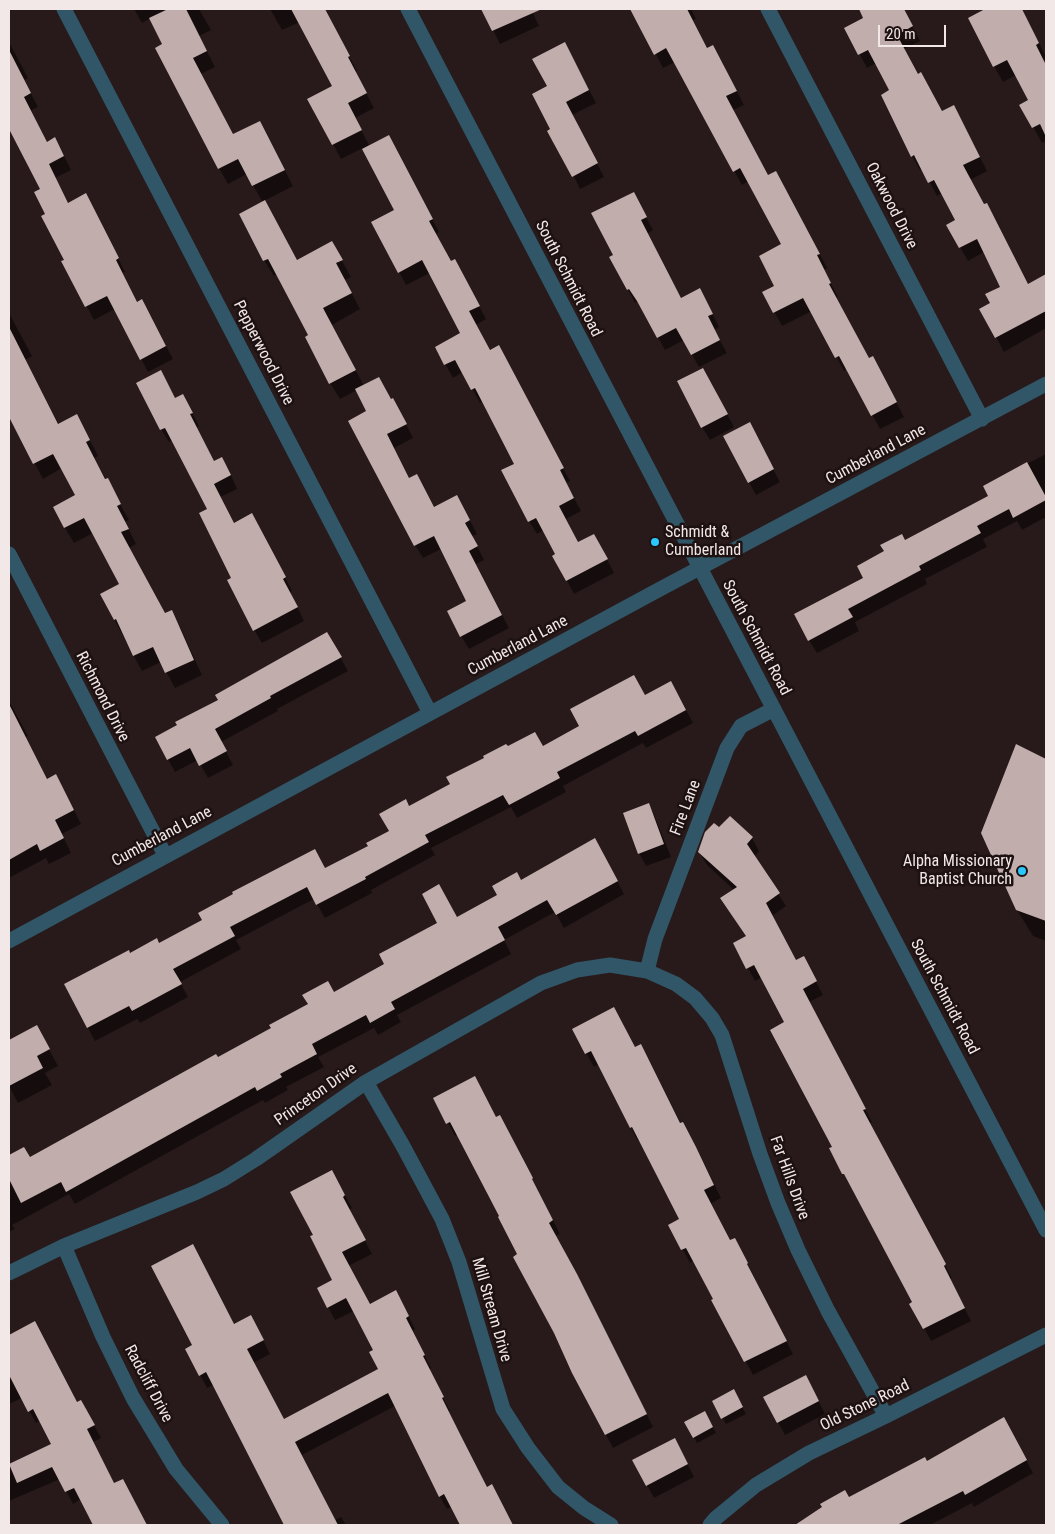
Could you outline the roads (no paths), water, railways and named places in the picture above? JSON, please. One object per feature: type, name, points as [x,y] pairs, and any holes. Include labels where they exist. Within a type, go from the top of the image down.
[{"type":"street","name":"Pepperwood Drive","points":[[64,9],[430,713]]},
{"type":"street","name":"South Schmidt Road","points":[[408,9],[1046,1230]]},
{"type":"street","name":"Oakwood Drive","points":[[768,9],[982,419]]},
{"type":"street","name":"Cumberland Lane","points":[[9,941],[699,568],[1046,384]]},
{"type":"street","name":"Richmond Drive","points":[[9,554],[165,855]]},
{"type":"street","name":"Fire Lane","points":[[647,971],[655,939],[727,748],[741,726],[774,709]]},
{"type":"street","name":"Princeton Drive","points":[[9,1273],[64,1246],[224,1180],[366,1082],[541,983],[578,970],[610,965],[647,971]]},
{"type":"street","name":"Far Hills Drive","points":[[647,971],[676,984],[695,998],[712,1018],[722,1035],[775,1195],[798,1250],[828,1311],[886,1416]]},
{"type":"street","name":"Mill Stream Drive","points":[[366,1082],[442,1219],[459,1262],[503,1409],[528,1448],[558,1487],[584,1508],[611,1525]]},
{"type":"street","name":"Radcliff Drive","points":[[64,1246],[103,1337],[133,1398],[176,1469],[222,1525]]},
{"type":"street","name":"Old Stone Road","points":[[710,1525],[756,1485],[809,1453],[1046,1335]]},
{"type":"place","name":"Schmidt & Cumberland","points":[[655,542]]},
{"type":"place","name":"Alpha Missionary Baptist Church","points":[[1022,871]]}]
